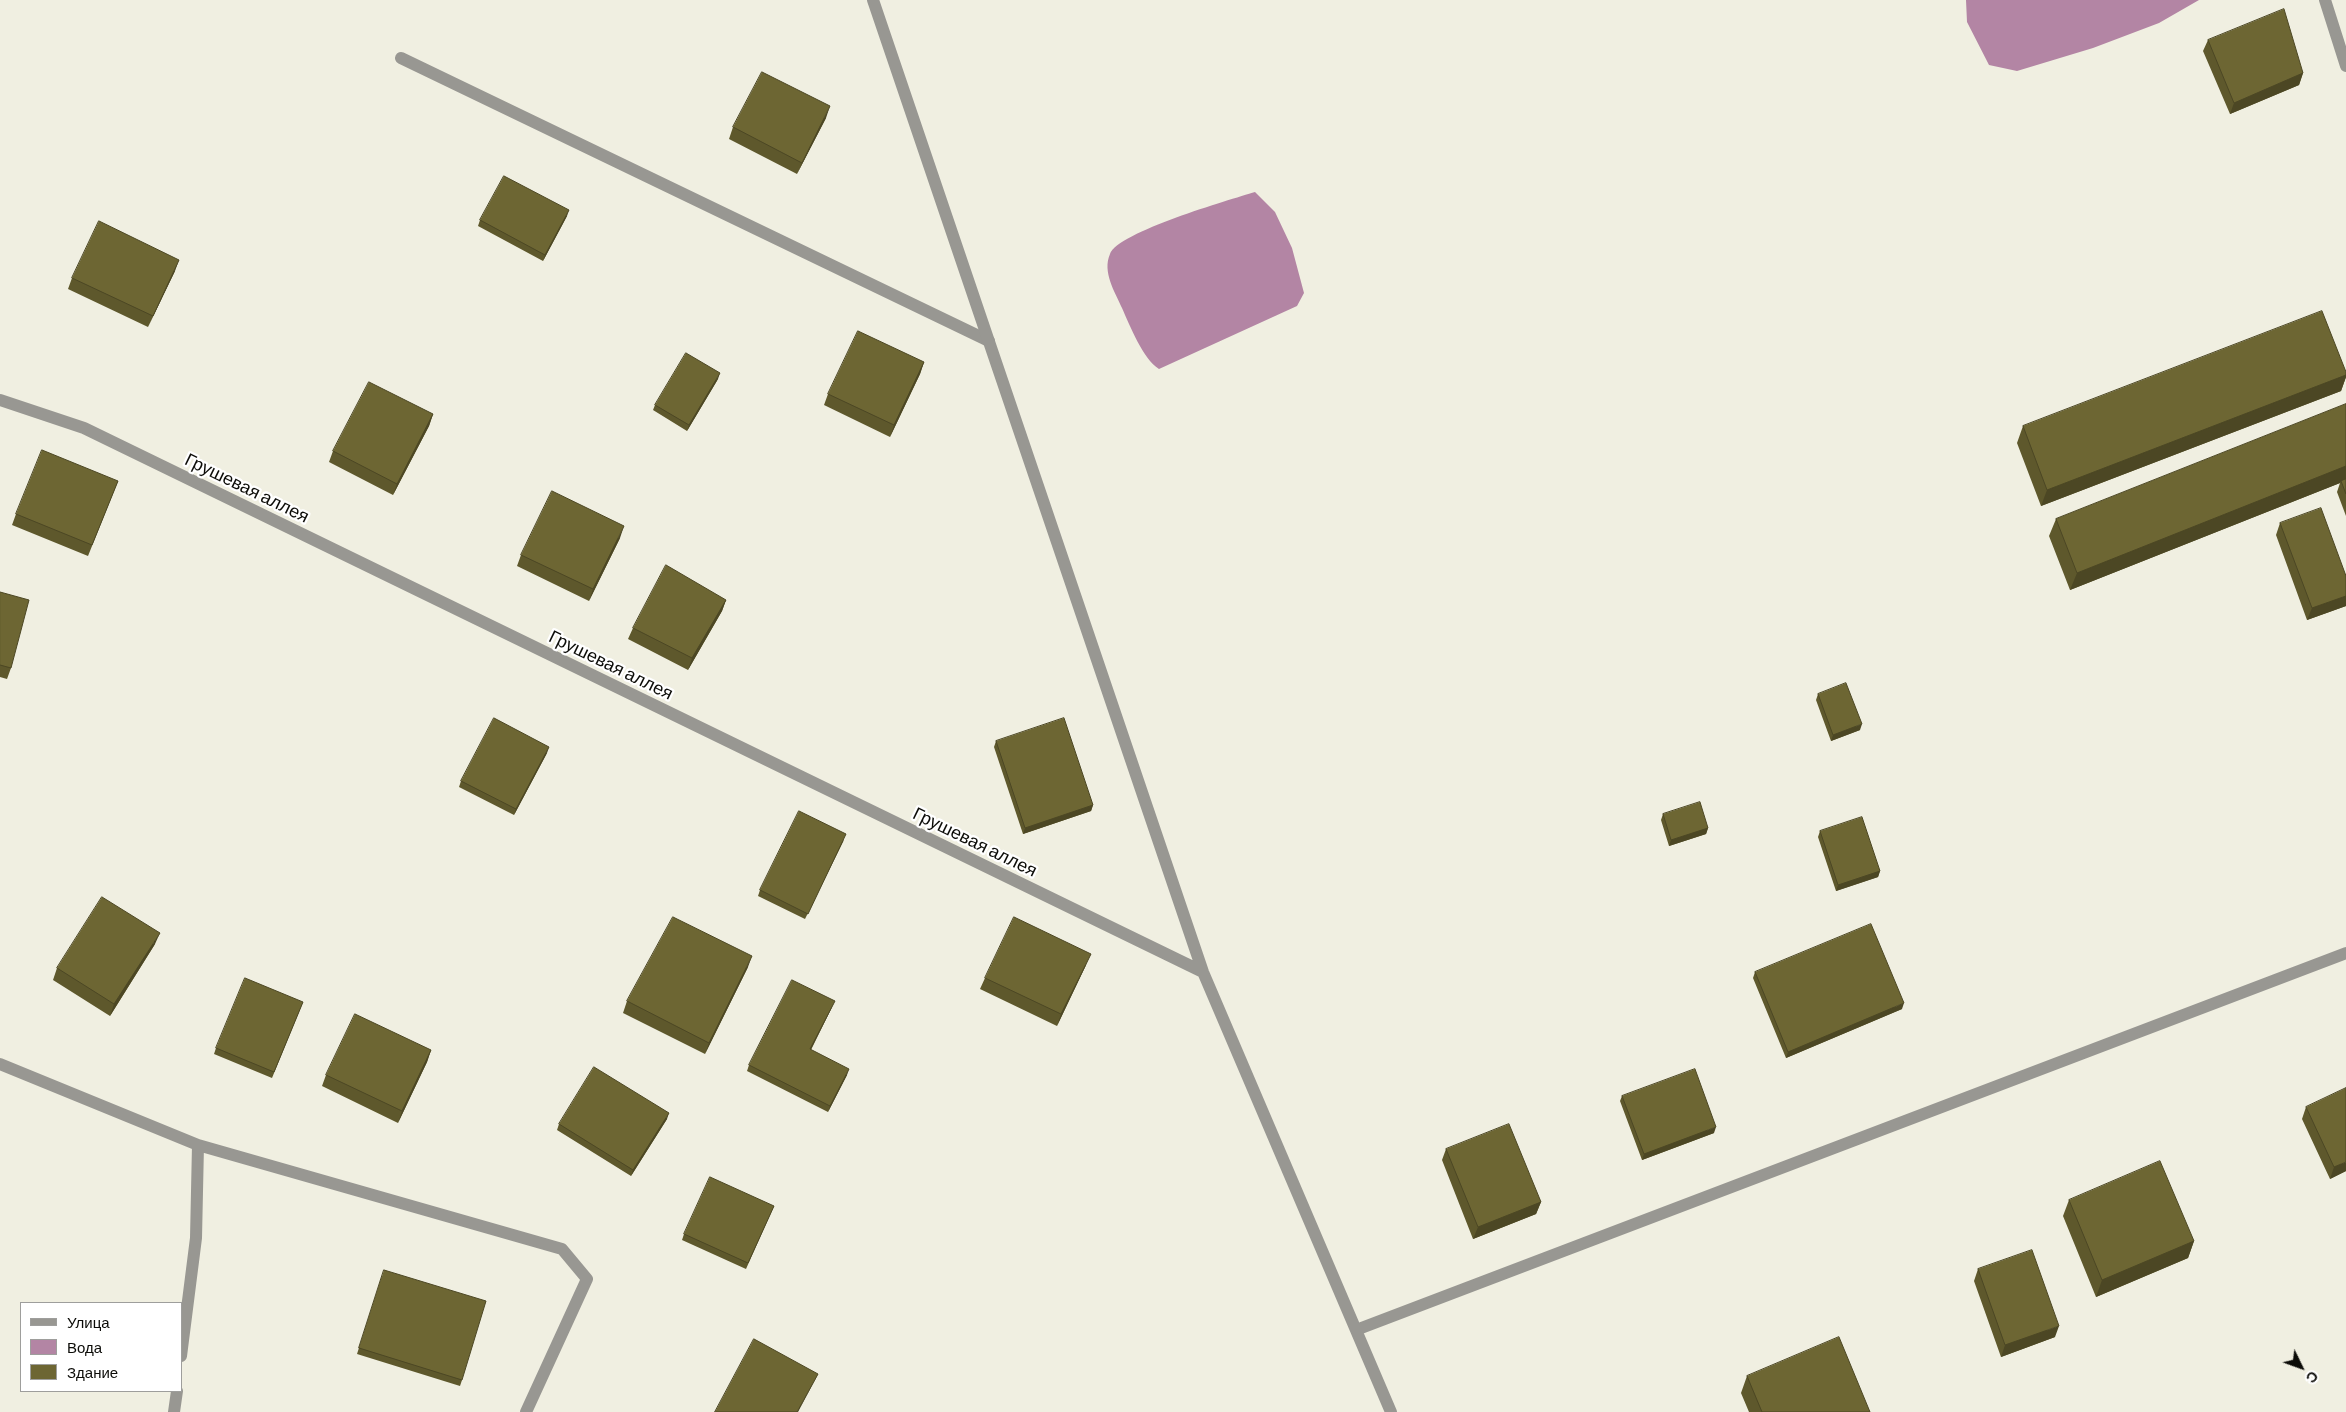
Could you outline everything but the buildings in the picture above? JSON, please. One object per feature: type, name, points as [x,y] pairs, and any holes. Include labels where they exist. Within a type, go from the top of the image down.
[{"type":"street","points":[[873,0],[1203,972],[1391,1412]]},
{"type":"street","points":[[2325,0],[2346,66]]},
{"type":"street","points":[[401,58],[989,341]]},
{"type":"street","name":"Грушевая аллея","points":[[0,400],[84,428],[1203,972]]},
{"type":"street","points":[[1356,1330],[2346,953]]},
{"type":"street","points":[[0,1064],[198,1145],[562,1249],[587,1279],[526,1412]]},
{"type":"street","points":[[182,1348],[196,1238],[198,1145]]},
{"type":"street","points":[[174,1412],[177,1392]]},
{"type":"water","points":[[1966,0],[2199,0],[2159,23],[2093,48],[2017,71],[1989,65],[1967,22]]},
{"type":"water","points":[[1255,192],[1275,212],[1292,248],[1304,293],[1297,306],[1159,369],[1142,350],[1113,289],[1108,275],[1110,254],[1117,245],[1153,227],[1200,209]]}]
